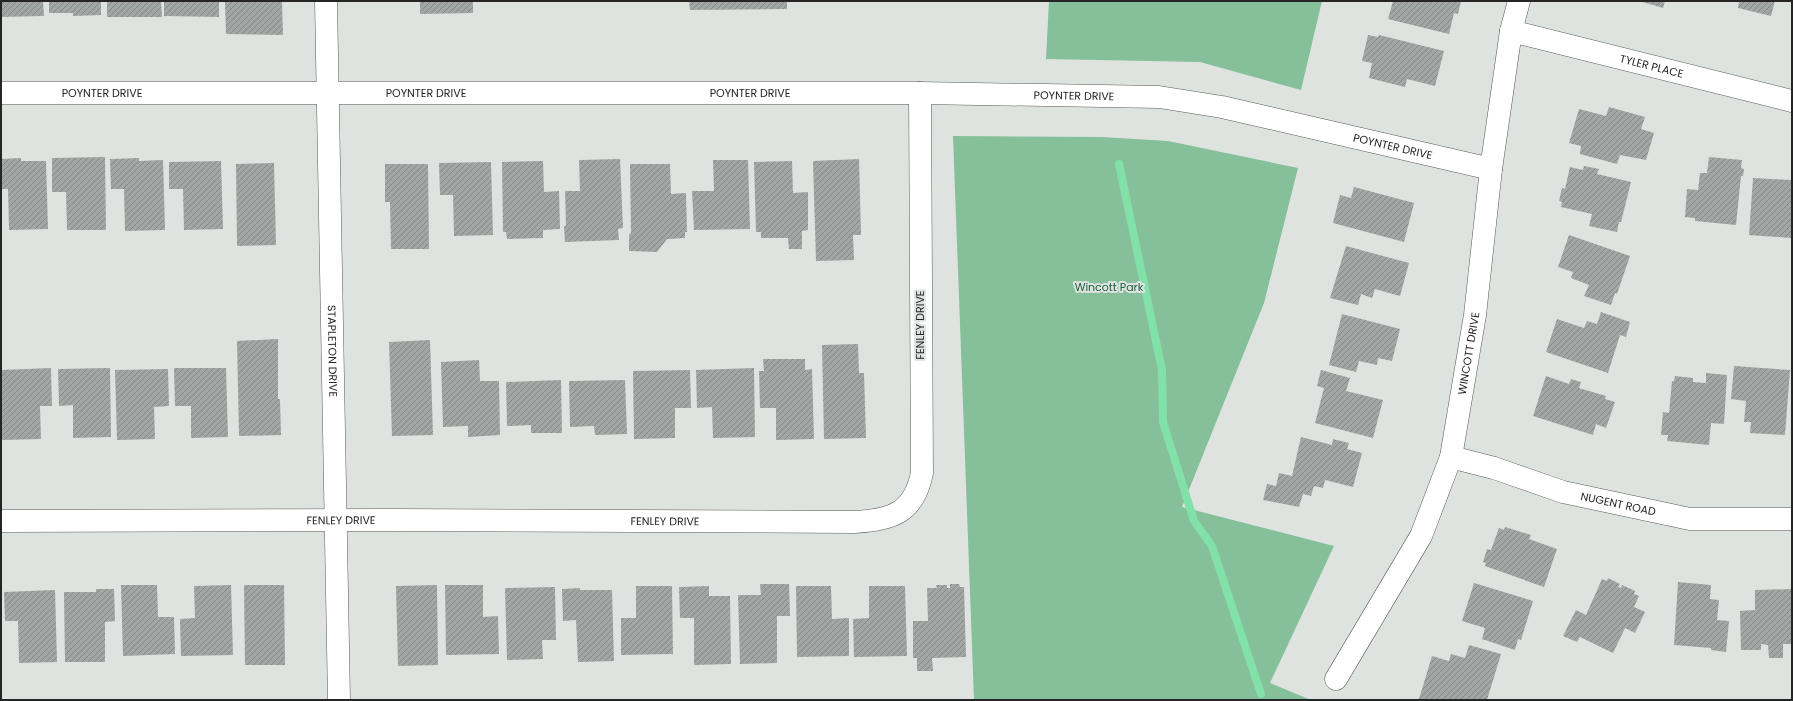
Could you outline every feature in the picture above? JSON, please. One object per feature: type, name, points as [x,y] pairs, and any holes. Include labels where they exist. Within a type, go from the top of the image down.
[{"type":"street","name":"STAPLETON DRIVE","points":[[326,1],[339,700]]},
{"type":"street","name":"WINCOTT DRIVE","points":[[1336,679],[1421,536],[1451,457],[1475,315],[1491,169],[1511,31],[1519,1]]},
{"type":"street","name":"TYLER PLACE","points":[[1511,31],[1792,101]]},
{"type":"street","name":"POYNTER DRIVE","points":[[1,92],[920,93],[1159,97],[1222,107],[1491,169]]},
{"type":"street","name":"FENLEY DRIVE","points":[[1,521],[856,522],[890,518],[902,510],[912,500],[919,488],[922,473],[920,93]]},
{"type":"street","name":"NUGENT ROAD","points":[[1451,457],[1494,468],[1563,492],[1690,519],[1792,519]]},
{"type":"green space","points":[[1049,1],[1322,1],[1301,90],[1200,62],[1046,59]]},
{"type":"green space","name":"Wincott Park","points":[[953,136],[1101,137],[1168,141],[1298,168],[1264,303],[1182,507],[1334,546],[1270,683],[1311,700],[974,700]]},
{"type":"building","points":[[1,1],[43,1],[44,16],[1,17]]},
{"type":"building","points":[[49,1],[101,1],[101,15],[73,16],[73,13],[49,13]]},
{"type":"building","points":[[107,1],[161,1],[162,17],[107,17]]},
{"type":"building","points":[[164,1],[219,1],[219,17],[164,16]]},
{"type":"building","points":[[225,1],[282,1],[283,35],[226,34]]},
{"type":"building","points":[[420,1],[473,1],[473,13],[420,14]]},
{"type":"building","points":[[689,1],[787,1],[787,9],[690,10]]},
{"type":"building","points":[[1393,1],[1461,1],[1458,14],[1454,13],[1449,34],[1388,19]]},
{"type":"building","points":[[1639,1],[1665,1],[1663,8]]},
{"type":"building","points":[[1739,1],[1775,1],[1771,16],[1738,8]]},
{"type":"building","points":[[1368,35],[1378,37],[1379,35],[1444,51],[1435,86],[1407,79],[1405,87],[1369,78],[1372,63],[1362,61]]},
{"type":"building","points":[[1609,107],[1645,117],[1641,129],[1654,133],[1646,160],[1620,155],[1617,164],[1580,154],[1581,146],[1569,143],[1579,109],[1606,116]]},
{"type":"building","points":[[105,157],[106,230],[67,230],[66,192],[52,192],[52,158]]},
{"type":"building","points":[[1709,157],[1742,160],[1741,168],[1744,169],[1743,176],[1741,176],[1736,225],[1695,221],[1695,218],[1685,217],[1687,189],[1698,190],[1700,173],[1707,173]]},
{"type":"building","points":[[21,158],[21,161],[46,161],[48,229],[9,230],[8,189],[1,189],[1,159]]},
{"type":"building","points":[[139,158],[139,161],[163,160],[165,230],[125,231],[124,189],[111,189],[110,159]]},
{"type":"building","points":[[620,159],[623,228],[618,229],[619,240],[565,242],[565,191],[580,191],[579,160]]},
{"type":"building","points":[[859,159],[861,235],[853,235],[854,260],[816,261],[813,161]]},
{"type":"building","points":[[713,160],[748,160],[750,229],[694,230],[692,191],[714,191]]},
{"type":"building","points":[[221,161],[223,229],[184,230],[183,189],[169,189],[169,162]]},
{"type":"building","points":[[543,161],[544,192],[559,191],[560,229],[543,230],[543,238],[507,239],[506,232],[503,232],[502,162]]},
{"type":"building","points":[[792,161],[793,193],[808,192],[808,230],[802,231],[802,249],[789,249],[788,238],[761,238],[761,232],[756,232],[754,162]]},
{"type":"building","points":[[491,162],[493,235],[454,236],[453,195],[440,195],[439,163]]},
{"type":"building","points":[[274,163],[276,245],[237,246],[236,164]]},
{"type":"building","points":[[385,164],[428,164],[429,249],[391,249],[390,202],[385,202]]},
{"type":"building","points":[[630,164],[670,164],[671,194],[686,193],[687,232],[685,232],[685,238],[667,239],[657,252],[629,251],[629,235],[631,233]]},
{"type":"building","points":[[1584,166],[1599,169],[1597,174],[1631,182],[1617,232],[1589,226],[1592,214],[1561,207],[1562,202],[1559,201],[1562,188],[1565,189],[1570,167],[1583,170]]},
{"type":"building","points":[[1753,178],[1792,180],[1792,238],[1749,235]]},
{"type":"building","points":[[1354,187],[1414,203],[1404,242],[1333,223],[1340,195],[1351,198]]},
{"type":"building","points":[[1569,235],[1630,256],[1617,294],[1615,293],[1611,305],[1584,296],[1589,285],[1571,278],[1573,272],[1558,267]]},
{"type":"building","points":[[1346,246],[1409,263],[1400,296],[1375,289],[1372,298],[1361,294],[1358,305],[1330,298]]},
{"type":"building","points":[[1601,312],[1630,322],[1626,337],[1620,335],[1608,373],[1546,352],[1557,319],[1584,328],[1587,321],[1597,324]]},
{"type":"building","points":[[1342,314],[1400,329],[1392,361],[1378,358],[1377,365],[1359,361],[1356,372],[1329,365]]},
{"type":"building","points":[[278,339],[278,399],[280,399],[281,435],[239,436],[237,341]]},
{"type":"building","points":[[430,340],[433,435],[392,436],[389,342]]},
{"type":"building","points":[[858,344],[859,373],[864,373],[866,438],[824,439],[822,345]]},
{"type":"building","points":[[763,359],[805,359],[805,370],[812,369],[814,439],[776,440],[776,408],[760,408],[759,371],[764,371]]},
{"type":"building","points":[[479,360],[480,381],[499,381],[500,435],[468,437],[468,426],[443,427],[441,362]]},
{"type":"building","points":[[1734,366],[1790,370],[1785,435],[1750,433],[1751,422],[1744,422],[1746,401],[1731,399]]},
{"type":"building","points":[[51,368],[52,406],[40,406],[41,439],[1,440],[1,370]]},
{"type":"building","points":[[110,368],[111,437],[73,438],[73,405],[59,406],[58,369]]},
{"type":"building","points":[[174,368],[226,368],[228,437],[191,438],[191,406],[175,406]]},
{"type":"building","points":[[754,368],[755,437],[713,438],[712,407],[697,408],[696,370]]},
{"type":"building","points":[[168,369],[169,406],[154,407],[155,439],[117,440],[115,370]]},
{"type":"building","points":[[690,370],[691,408],[675,408],[675,438],[634,439],[633,371]]},
{"type":"building","points":[[1321,370],[1350,378],[1346,391],[1383,400],[1373,438],[1315,423],[1324,388],[1317,386]]},
{"type":"building","points":[[1706,373],[1727,375],[1724,424],[1711,423],[1709,445],[1667,441],[1668,435],[1661,435],[1663,412],[1669,413],[1672,381],[1674,381],[1675,376],[1693,378],[1693,382],[1706,383]]},
{"type":"building","points":[[1546,376],[1569,384],[1571,379],[1581,382],[1579,388],[1606,396],[1605,399],[1615,402],[1606,428],[1596,424],[1593,435],[1533,416]]},
{"type":"building","points":[[561,380],[562,433],[531,433],[531,425],[507,426],[506,382]]},
{"type":"building","points":[[625,380],[627,434],[595,435],[594,426],[570,427],[569,381]]},
{"type":"building","points":[[1301,437],[1332,445],[1333,439],[1349,443],[1347,449],[1362,453],[1353,487],[1325,480],[1323,488],[1314,486],[1311,496],[1303,494],[1299,507],[1263,500],[1267,484],[1276,486],[1279,473],[1292,476]]},
{"type":"building","points":[[1505,527],[1531,535],[1529,539],[1557,549],[1544,587],[1485,566],[1486,563],[1483,562],[1487,549],[1491,550],[1499,528],[1504,530]]},
{"type":"building","points":[[1608,578],[1620,584],[1618,587],[1621,588],[1622,585],[1635,591],[1634,594],[1639,596],[1634,607],[1645,612],[1635,633],[1625,628],[1613,653],[1580,637],[1577,642],[1563,636],[1576,610],[1586,615],[1602,579],[1607,581]]},
{"type":"building","points":[[1678,582],[1711,585],[1710,599],[1719,600],[1717,620],[1729,621],[1726,652],[1711,650],[1711,648],[1674,645]]},
{"type":"building","points":[[1474,583],[1533,601],[1521,640],[1518,639],[1515,650],[1482,639],[1485,628],[1462,621]]},
{"type":"building","points":[[760,584],[789,584],[790,616],[777,616],[777,663],[740,664],[738,595],[761,595]]},
{"type":"building","points":[[950,584],[959,584],[960,587],[964,587],[966,657],[932,658],[933,671],[917,671],[917,658],[913,658],[913,621],[928,621],[927,588],[937,588],[936,585],[947,585],[947,588],[950,588]]},
{"type":"building","points":[[121,585],[157,585],[158,617],[174,617],[175,654],[123,656]]},
{"type":"building","points":[[231,585],[233,655],[181,656],[180,619],[195,618],[194,586]]},
{"type":"building","points":[[244,585],[284,585],[285,665],[245,665]]},
{"type":"building","points":[[437,585],[438,665],[398,666],[396,586]]},
{"type":"building","points":[[445,585],[483,585],[483,617],[498,616],[499,654],[446,655]]},
{"type":"building","points":[[636,586],[672,586],[673,654],[621,655],[621,618],[636,618]]},
{"type":"building","points":[[709,586],[709,596],[730,596],[731,664],[694,665],[694,618],[680,618],[679,587]]},
{"type":"building","points":[[796,586],[831,586],[832,619],[849,618],[849,656],[797,657]]},
{"type":"building","points":[[869,586],[905,586],[907,656],[854,657],[853,619],[869,618]]},
{"type":"building","points":[[555,587],[556,640],[542,640],[543,659],[507,660],[505,588]]},
{"type":"building","points":[[580,588],[580,590],[612,590],[614,661],[578,662],[576,620],[563,621],[562,589]]},
{"type":"building","points":[[96,589],[114,589],[115,621],[105,622],[105,662],[65,662],[64,592],[96,592]]},
{"type":"building","points":[[1792,589],[1792,644],[1783,644],[1783,658],[1769,658],[1768,645],[1761,644],[1761,650],[1741,650],[1740,611],[1755,610],[1755,590]]},
{"type":"building","points":[[55,590],[57,662],[19,663],[18,621],[5,621],[4,592]]},
{"type":"building","points":[[1469,645],[1501,654],[1487,700],[1419,699],[1432,656],[1449,661],[1451,654],[1465,658]]},
{"type":"waterway","points":[[1119,164],[1162,370],[1163,422],[1194,521],[1212,546],[1261,694]]}]
